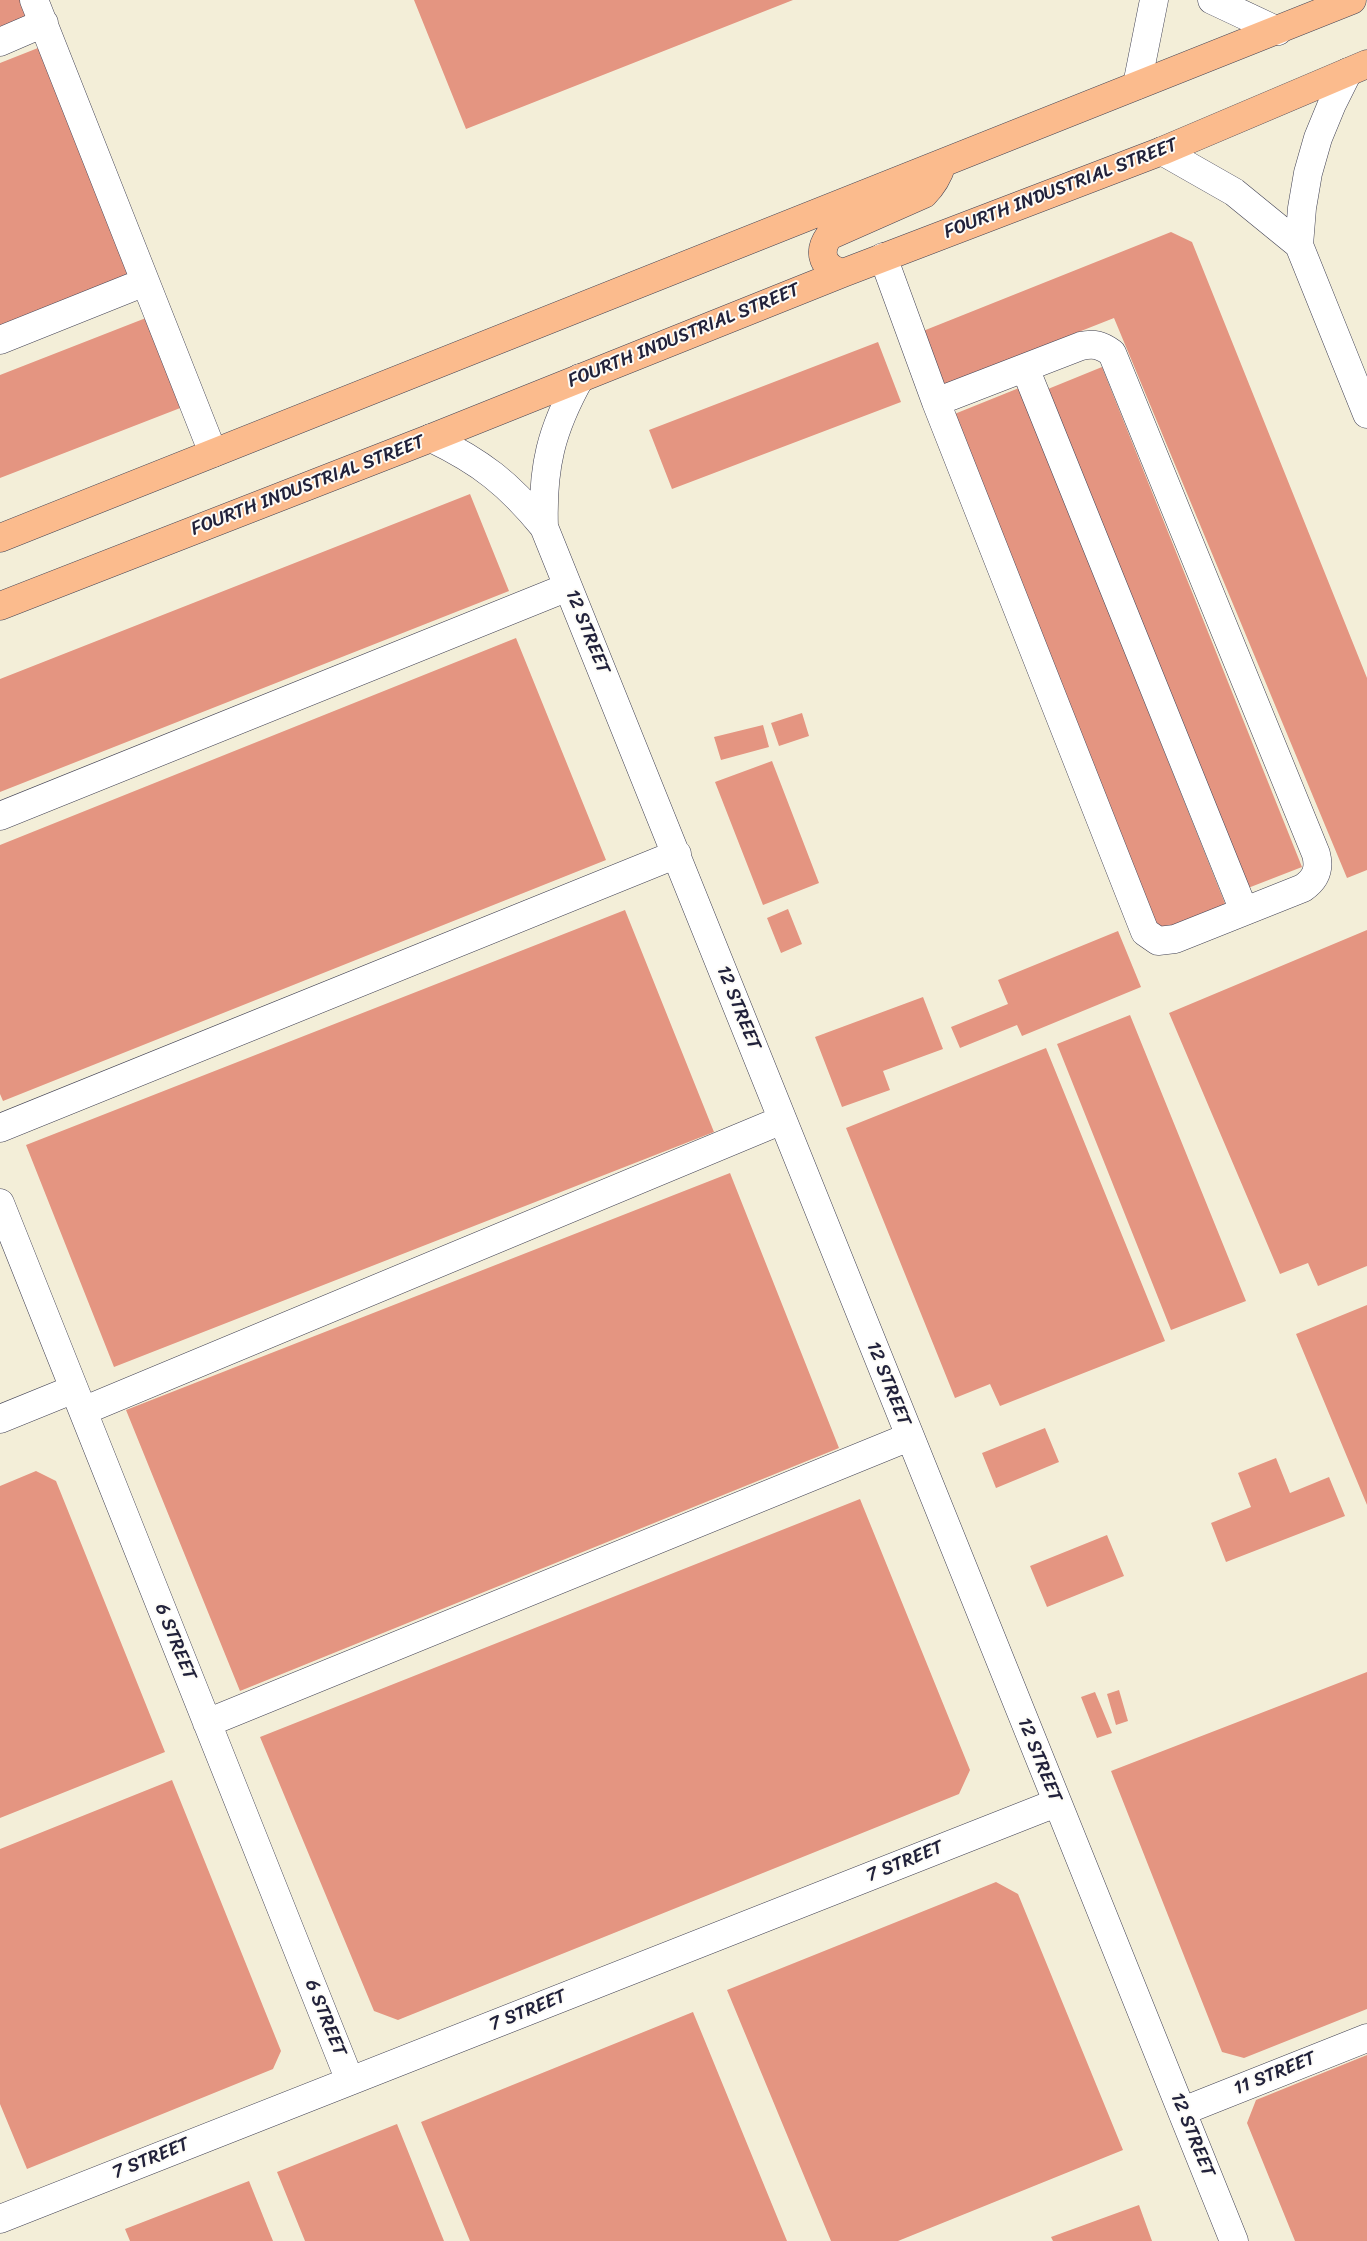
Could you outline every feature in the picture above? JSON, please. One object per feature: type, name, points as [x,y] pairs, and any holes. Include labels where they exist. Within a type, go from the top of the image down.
[{"type":"main road","points":[[0,538],[1352,0]]},
{"type":"main road","name":"FOURTH INDUSTRIAL STREET","points":[[0,606],[431,438],[883,257],[1162,151],[1358,68]]},
{"type":"main road","points":[[843,273],[833,270],[826,264],[822,254],[823,244],[829,236],[924,194],[939,175],[942,164]]},
{"type":"street","points":[[1137,85],[1154,0]]},
{"type":"street","points":[[1212,0],[1278,31]]},
{"type":"street","points":[[0,42],[39,12],[213,453]]},
{"type":"street","points":[[1358,68],[1332,104],[1318,138],[1308,173],[1302,208],[1299,244],[1367,414]]},
{"type":"street","points":[[1162,151],[1234,192],[1299,244]]},
{"type":"street","points":[[883,257],[936,402],[1145,932],[1158,941],[1175,939],[1303,888],[1312,882],[1317,874],[1319,864],[1305,826],[1112,353],[1102,346],[1092,344],[1081,346],[936,402]]},
{"type":"street","points":[[0,340],[145,282]]},
{"type":"street","points":[[1024,368],[1244,911]]},
{"type":"street","name":"12 STREET","points":[[580,378],[553,434],[546,465],[543,496],[544,527],[677,854],[1056,1803],[1183,2111],[1234,2241]]},
{"type":"street","name":"12 STREET","points":[[431,438],[482,466],[505,483],[544,527]]},
{"type":"street","points":[[0,816],[568,588]]},
{"type":"street","points":[[0,1128],[677,854]]},
{"type":"street","points":[[0,1419],[78,1400],[782,1120]]},
{"type":"street","name":"6 STREET","points":[[0,1203],[350,2081]]},
{"type":"street","points":[[207,1723],[909,1437]]},
{"type":"street","name":"7 STREET","points":[[0,2219],[1056,1803]]},
{"type":"street","name":"11 STREET","points":[[1183,2111],[1367,2038]]},
{"type":"building","points":[[0,0],[27,0],[34,18],[0,31]]},
{"type":"building","points":[[414,0],[793,0],[466,129]]},
{"type":"building","points":[[38,48],[131,276],[0,329],[0,63]]},
{"type":"building","points":[[1171,232],[1192,242],[1367,678],[1367,870],[1347,878],[1114,318],[939,387],[918,333]]},
{"type":"building","points":[[151,316],[188,405],[0,478],[0,375]]},
{"type":"building","points":[[878,342],[901,402],[672,489],[649,430]]},
{"type":"building","points":[[1102,367],[1302,867],[1248,888],[1048,389]]},
{"type":"building","points":[[1019,388],[1226,906],[1158,933],[952,415]]},
{"type":"building","points":[[470,494],[509,591],[0,792],[0,679]]},
{"type":"building","points":[[516,638],[606,860],[3,1101],[0,1094],[0,845]]},
{"type":"building","points":[[802,713],[809,736],[779,746],[771,723]]},
{"type":"building","points":[[763,725],[769,747],[721,760],[714,737]]},
{"type":"building","points":[[772,761],[819,883],[763,905],[715,782]]},
{"type":"building","points":[[788,909],[802,944],[781,953],[767,918]]},
{"type":"building","points":[[625,910],[714,1132],[114,1367],[26,1145]]},
{"type":"building","points":[[1367,930],[1367,1266],[1318,1286],[1308,1263],[1280,1274],[1169,1013]]},
{"type":"building","points":[[1118,931],[1141,987],[1022,1036],[1017,1025],[960,1048],[951,1027],[1008,1004],[998,980]]},
{"type":"building","points":[[923,997],[943,1049],[883,1071],[890,1090],[842,1107],[815,1037]]},
{"type":"building","points":[[1130,1015],[1246,1301],[1171,1330],[1057,1044]]},
{"type":"building","points":[[1046,1048],[1165,1341],[1000,1406],[990,1384],[955,1398],[846,1128]]},
{"type":"building","points":[[730,1173],[839,1448],[240,1691],[126,1410]]},
{"type":"building","points":[[1367,1305],[1367,1505],[1296,1334]]},
{"type":"building","points":[[1045,1428],[1059,1462],[996,1488],[982,1453]]},
{"type":"building","points":[[1276,1458],[1290,1493],[1329,1477],[1345,1516],[1226,1562],[1211,1523],[1251,1507],[1238,1473]]},
{"type":"building","points":[[36,1471],[56,1481],[165,1752],[0,1818],[0,1486]]},
{"type":"building","points":[[860,1499],[970,1770],[959,1794],[398,2020],[374,2011],[260,1737]]},
{"type":"building","points":[[1107,1535],[1124,1576],[1047,1607],[1030,1566]]},
{"type":"building","points":[[1367,1672],[1367,2009],[1244,2058],[1222,2052],[1111,1771]]},
{"type":"building","points":[[1119,1690],[1128,1721],[1116,1725],[1107,1694]]},
{"type":"building","points":[[1095,1692],[1112,1733],[1097,1738],[1081,1697]]},
{"type":"building","points":[[172,1780],[281,2051],[273,2069],[27,2169],[0,2104],[0,1849]]},
{"type":"building","points":[[996,1882],[1018,1894],[1123,2150],[898,2241],[831,2241],[727,1990]]},
{"type":"building","points":[[693,2012],[787,2241],[470,2241],[421,2122]]},
{"type":"building","points":[[1367,2055],[1367,2241],[1295,2241],[1247,2123],[1256,2100]]},
{"type":"building","points":[[397,2124],[444,2241],[305,2241],[277,2172]]},
{"type":"building","points":[[249,2181],[273,2241],[130,2241],[125,2229]]},
{"type":"building","points":[[1139,2205],[1152,2241],[1053,2241],[1051,2237]]}]
